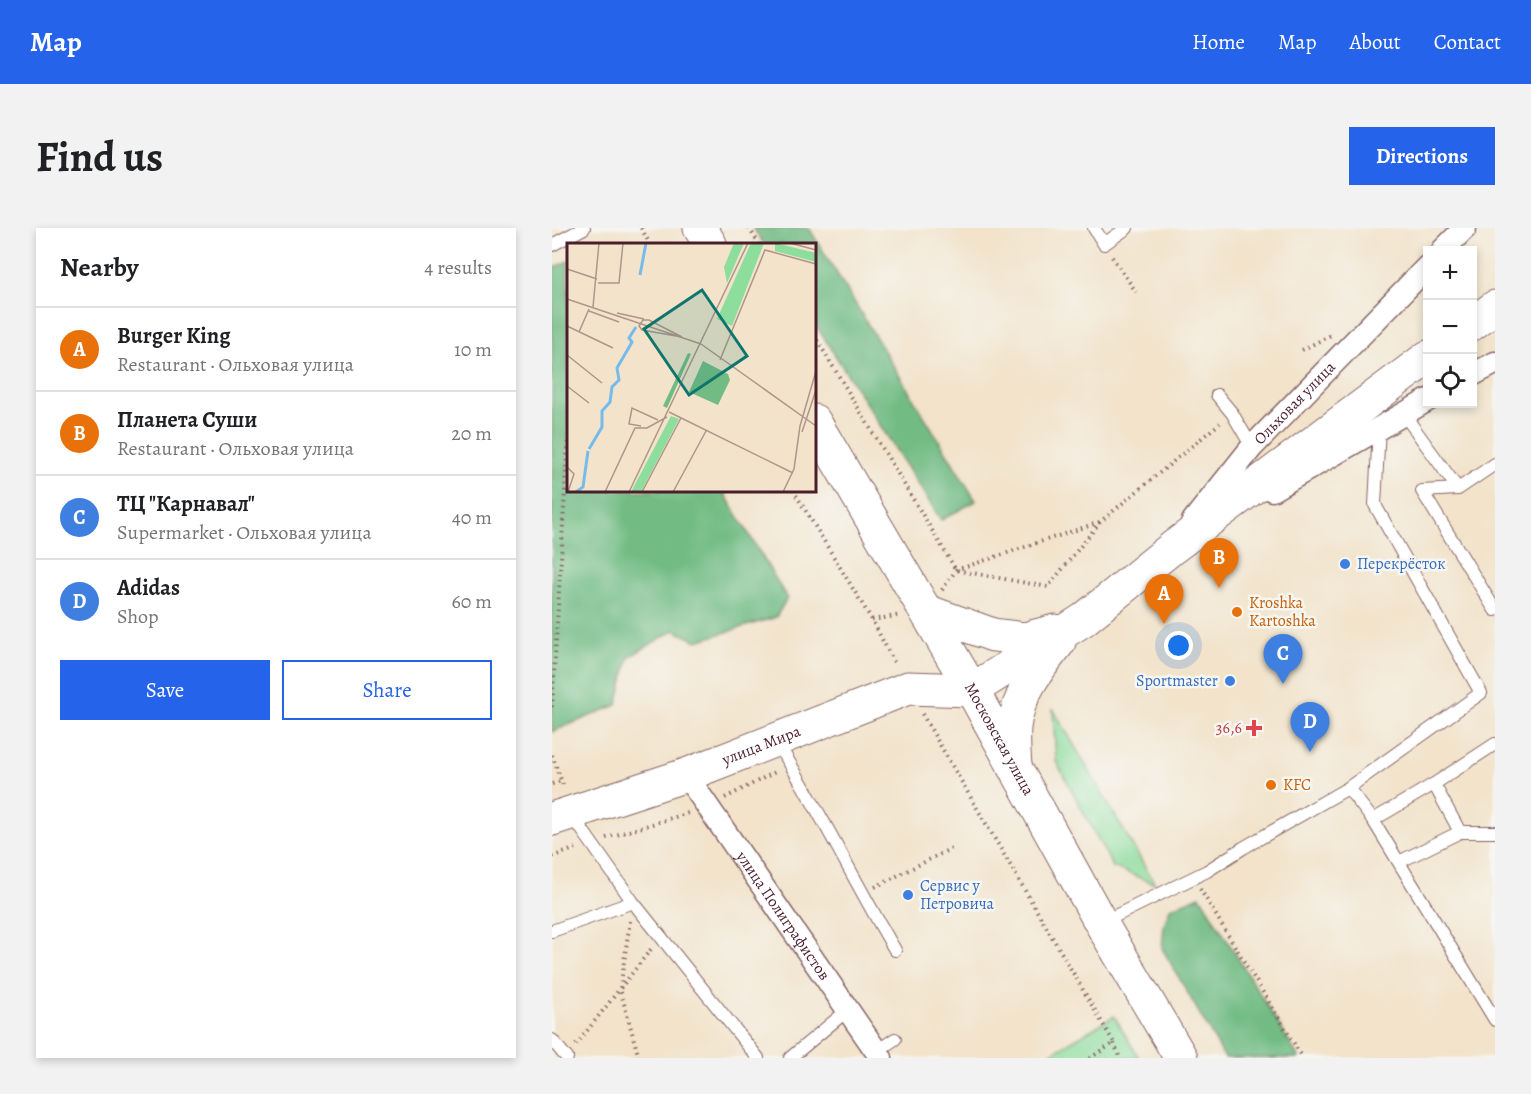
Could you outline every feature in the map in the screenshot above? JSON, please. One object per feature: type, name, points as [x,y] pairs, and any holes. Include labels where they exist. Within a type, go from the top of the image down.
[{"type":"main road","points":[[700,228],[709,243]]},
{"type":"main road","points":[[1477,321],[1495,307]]},
{"type":"main road","name":"Ольховая улица","points":[[972,690],[1083,620],[1172,549],[1423,361]]},
{"type":"main road","name":"Московская улица","points":[[816,425],[972,690],[1101,923],[1181,1058]]},
{"type":"main road","points":[[926,611],[993,635],[1014,638],[1025,639],[1071,627]]},
{"type":"main road","points":[[1015,766],[1014,727],[1023,694],[1040,666],[1071,627]]},
{"type":"main road","name":"улица Мира","points":[[561,816],[686,775],[783,751],[908,688],[972,690]]},
{"type":"street","points":[[1447,246],[1465,228]]},
{"type":"street","name":"Ольховая улица","points":[[1172,549],[1252,447],[1423,271]]},
{"type":"street","points":[[1477,373],[1495,363]]},
{"type":"street","name":"Ольховая улица","points":[[1172,549],[1423,403]]},
{"type":"street","name":"улица Полиграфистов","points":[[686,775],[849,1009],[884,1050]]},
{"type":"lane","points":[[552,244],[584,228]]},
{"type":"lane","points":[[1094,228],[1104,244],[1127,228]]},
{"type":"lane","points":[[1217,395],[1232,413],[1252,447]]},
{"type":"lane","points":[[1404,413],[1458,489]]},
{"type":"lane","points":[[1101,923],[1207,871],[1348,788],[1481,693],[1374,505],[1379,427]]},
{"type":"lane","points":[[1495,464],[1458,489],[1422,491],[1495,610]]},
{"type":"lane","points":[[1373,820],[1495,744]]},
{"type":"lane","points":[[783,751],[809,794],[861,894],[895,950]]},
{"type":"lane","points":[[1434,784],[1460,832]]},
{"type":"lane","points":[[1348,788],[1373,820],[1495,1020]]},
{"type":"lane","points":[[561,816],[591,843],[633,902],[758,1058]]},
{"type":"lane","points":[[1399,862],[1460,832],[1495,832]]},
{"type":"lane","points":[[552,931],[633,902]]},
{"type":"lane","points":[[790,1058],[849,1009]]},
{"type":"lane","points":[[552,1040],[566,1058]]},
{"type":"path","points":[[641,228],[649,243]]},
{"type":"path","points":[[749,228],[758,243]]},
{"type":"path","points":[[1104,244],[1136,292]]},
{"type":"path","points":[[816,338],[956,570],[1047,587],[1100,522],[1232,413]]},
{"type":"path","points":[[552,707],[567,458]]},
{"type":"path","points":[[794,492],[872,620]]},
{"type":"path","points":[[956,570],[1100,522]]},
{"type":"path","points":[[921,712],[1120,1057]]},
{"type":"path","points":[[552,858],[591,843],[708,807],[783,751]]},
{"type":"path","points":[[552,755],[561,781],[552,784]]},
{"type":"path","points":[[861,894],[954,847]]},
{"type":"path","points":[[1207,871],[1200,888],[1303,1058]]},
{"type":"path","points":[[633,902],[620,988],[639,1058]]},
{"type":"path","points":[[566,1058],[661,937]]},
{"type":"path","points":[[1090,1058],[1113,1043]]},
{"type":"green space","points":[[753,228],[809,228],[976,501],[941,520],[816,326],[816,243],[763,243]]},
{"type":"green space","points":[[567,262],[567,492],[724,492],[787,598],[776,617],[697,641],[674,630],[629,657],[617,705],[552,732],[552,269]]},
{"type":"green space","points":[[1053,709],[1155,884],[1113,867],[1056,761]]},
{"type":"green space","points":[[1200,896],[1299,1058],[1225,1058],[1162,948],[1164,925],[1170,908]]},
{"type":"green space","points":[[1114,1016],[1139,1058],[1043,1058]]},
{"type":"place","name":"Перекрёсток","points":[[1345,564]]},
{"type":"place","name":"Планета Суши","points":[[1219,588]]},
{"type":"place","name":"Kroshka Kartoshka","points":[[1237,612]]},
{"type":"place","name":"Burger King","points":[[1164,624]]},
{"type":"place","name":"Sportmaster","points":[[1230,681]]},
{"type":"place","name":"ТЦ \"Карнавал\"","points":[[1283,684]]},
{"type":"place","name":"36,6","points":[[1254,728]]},
{"type":"place","name":"Adidas","points":[[1310,752]]},
{"type":"place","name":"KFC","points":[[1271,785]]},
{"type":"place","name":"Сервис у Петровича","points":[[908,895]]}]
